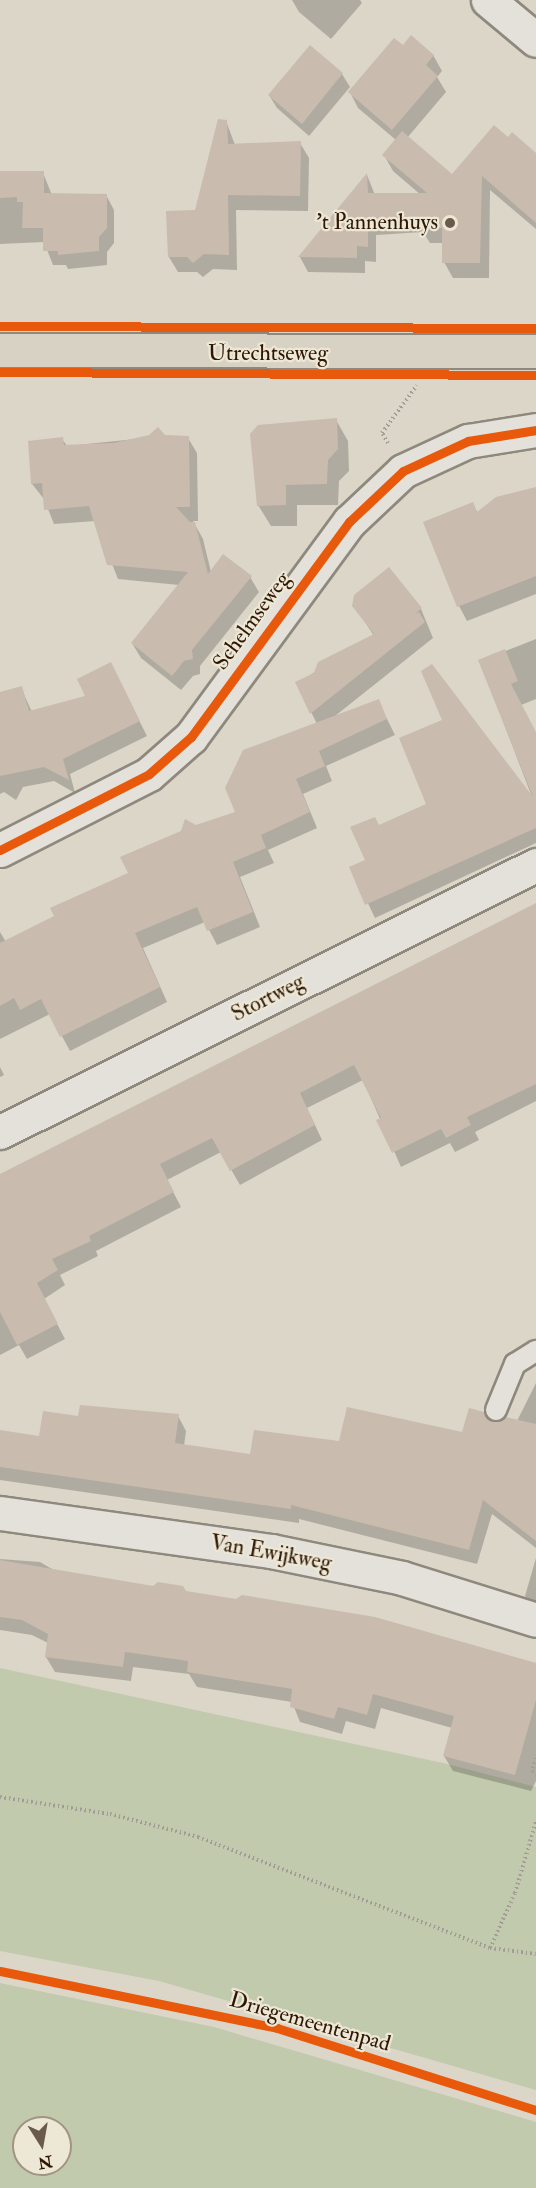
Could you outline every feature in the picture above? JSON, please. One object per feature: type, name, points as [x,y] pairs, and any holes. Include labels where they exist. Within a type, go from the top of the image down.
[{"type":"main road","name":"Utrechtseweg","points":[[0,350],[536,351]]},
{"type":"street","points":[[488,0],[536,40]]},
{"type":"street","name":"Schelmseweg","points":[[0,850],[149,774],[191,737],[349,522],[403,471],[468,441],[536,430]]},
{"type":"street","name":"Stortweg","points":[[0,1132],[536,865]]},
{"type":"street","name":"Van Ewijkweg","points":[[0,1513],[271,1551],[402,1578],[536,1620]]},
{"type":"lane","points":[[496,1410],[515,1364],[536,1351]]},
{"type":"path","points":[[412,374],[424,375]]},
{"type":"path","points":[[382,433],[414,389]]},
{"type":"path","points":[[536,1758],[532,1771],[536,1774]]},
{"type":"path","points":[[0,1797],[110,1814],[198,1837],[490,1948],[536,1954]]},
{"type":"path","points":[[490,1948],[515,1893],[536,1821]]},
{"type":"green space","points":[[0,1668],[443,1763],[536,1787],[536,2090],[159,1981],[0,1951]]},
{"type":"green space","points":[[0,1983],[214,2027],[536,2122],[536,2188],[0,2188]]},
{"type":"building","points":[[411,35],[434,55],[426,65],[438,76],[392,130],[348,92],[394,38],[403,45]]},
{"type":"building","points":[[310,45],[343,73],[302,124],[268,95]]},
{"type":"building","points":[[218,119],[227,120],[228,144],[301,141],[300,196],[228,195],[229,255],[204,254],[193,263],[187,257],[168,257],[166,211],[195,210]]},
{"type":"building","points":[[494,125],[508,137],[512,132],[536,153],[536,223],[482,176],[480,263],[442,263],[442,228],[419,228],[419,217],[368,219],[368,247],[357,246],[357,258],[298,257],[367,173],[368,193],[427,193],[382,155],[402,131],[452,174]]},
{"type":"building","points":[[0,171],[44,171],[44,193],[107,194],[107,228],[99,237],[99,251],[58,255],[58,251],[43,251],[43,228],[22,228],[23,202],[17,202],[17,197],[0,198]]},
{"type":"building","points":[[337,418],[338,449],[328,460],[327,484],[286,485],[286,505],[257,506],[250,434],[258,425]]},
{"type":"building","points":[[158,427],[165,435],[189,436],[190,507],[176,507],[190,522],[195,522],[208,574],[223,554],[252,576],[192,650],[193,659],[184,661],[172,676],[131,643],[188,572],[107,565],[89,506],[44,510],[42,483],[31,484],[28,441],[63,437],[64,445],[114,443],[149,435]]},
{"type":"building","points":[[536,487],[536,576],[457,607],[423,522],[473,502],[477,512],[496,497]]},
{"type":"building","points":[[389,567],[422,608],[415,614],[419,612],[425,622],[310,714],[295,682],[314,673],[318,662],[374,634],[352,606],[354,595]]},
{"type":"building","points":[[505,649],[518,681],[511,684],[536,732],[536,828],[365,905],[349,867],[365,860],[350,827],[375,817],[379,825],[426,804],[399,738],[442,720],[421,671],[432,664],[533,797],[478,660]]},
{"type":"building","points":[[111,662],[140,721],[63,759],[69,780],[44,767],[0,776],[0,692],[22,686],[29,711],[85,696],[77,679]]},
{"type":"building","points":[[379,699],[387,719],[319,751],[325,766],[296,779],[310,812],[261,835],[266,848],[233,862],[253,912],[207,931],[197,907],[135,933],[160,987],[60,1037],[41,999],[20,1010],[14,998],[0,1006],[0,943],[54,916],[50,908],[128,873],[120,857],[181,831],[185,819],[196,825],[235,812],[225,788],[243,750]]},
{"type":"building","points":[[536,903],[536,1084],[467,1117],[471,1125],[446,1138],[441,1129],[392,1153],[376,1120],[381,1118],[354,1065],[300,1093],[315,1125],[230,1171],[212,1138],[160,1164],[174,1192],[89,1236],[91,1241],[52,1259],[58,1270],[37,1283],[58,1324],[17,1345],[0,1312],[0,1174]]},
{"type":"building","points":[[80,1405],[179,1414],[175,1443],[250,1454],[254,1430],[339,1441],[347,1407],[462,1432],[469,1408],[484,1412],[492,1421],[506,1417],[536,1424],[536,1541],[483,1500],[469,1550],[291,1505],[291,1509],[0,1467],[0,1430],[39,1436],[43,1411],[78,1416]]},
{"type":"building","points":[[0,1560],[153,1586],[158,1582],[183,1586],[186,1591],[236,1599],[242,1595],[375,1617],[536,1663],[536,1700],[515,1775],[443,1756],[454,1716],[373,1694],[367,1715],[338,1707],[334,1719],[290,1707],[292,1689],[187,1672],[188,1661],[125,1652],[123,1667],[45,1657],[48,1634],[22,1620],[0,1617]]},
{"type":"cycle path","points":[[0,326],[536,328]]},
{"type":"cycle path","points":[[0,372],[536,375]]},
{"type":"cycle path","points":[[0,850],[149,774],[191,737],[349,522],[403,471],[468,441],[536,430]]},
{"type":"cycle path","name":"Driegemeentenpad","points":[[0,1971],[277,2028],[536,2110]]},
{"type":"place","name":"'t Pannenhuys","points":[[450,223]]}]
